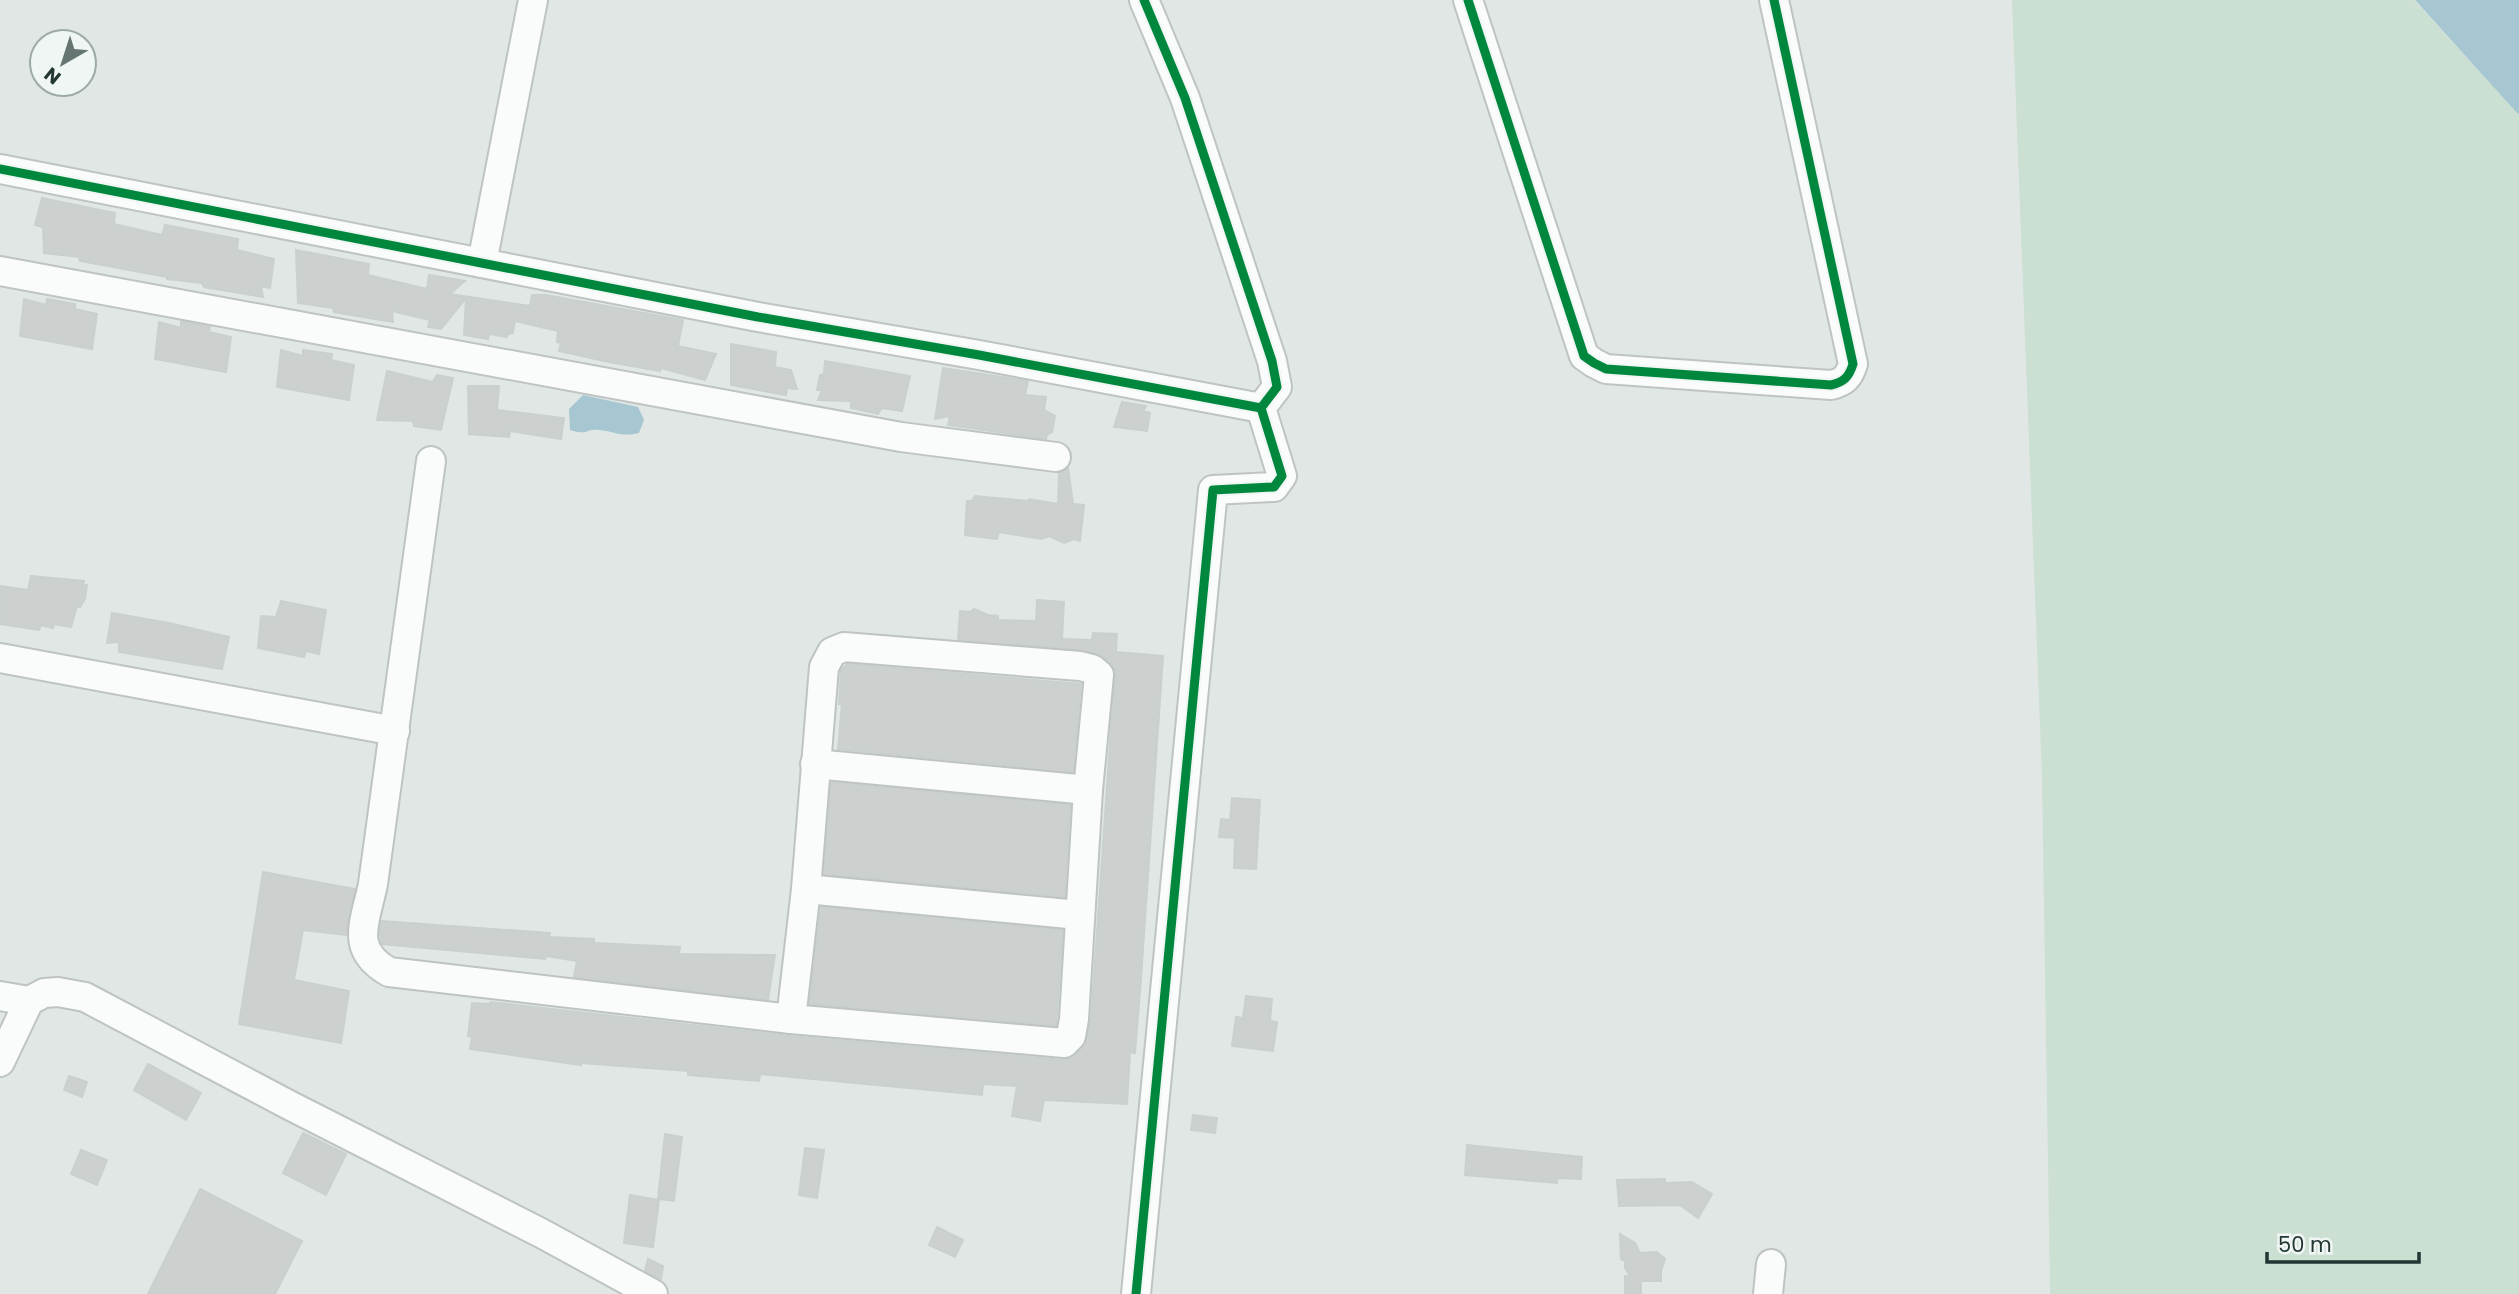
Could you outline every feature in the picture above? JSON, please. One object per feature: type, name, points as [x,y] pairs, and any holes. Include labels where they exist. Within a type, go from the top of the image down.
[{"type":"street","points":[[482,264],[533,0]]},
{"type":"street","points":[[1144,0],[1185,98],[1272,361],[1277,387],[1261,408]]},
{"type":"street","points":[[1468,0],[1584,356],[1606,369],[1831,384],[1850,376],[1853,365],[1774,0]]},
{"type":"street","points":[[0,169],[758,317],[1261,408]]},
{"type":"street","points":[[0,271],[901,437],[1056,457]]},
{"type":"street","points":[[1136,1294],[1213,490],[1274,487],[1282,476],[1261,408]]},
{"type":"street","points":[[431,461],[373,884],[364,924],[363,949],[373,963],[389,972],[791,1019],[1064,1043],[1071,1036],[1074,1019],[1088,790],[1099,675],[1092,669],[1080,666],[844,648],[832,652],[824,667],[806,889],[791,1019]]},
{"type":"street","points":[[0,657],[395,731]]},
{"type":"street","points":[[815,764],[1088,790]]},
{"type":"street","points":[[806,889],[1079,915]]},
{"type":"street","points":[[0,1062],[29,1001],[44,993],[58,992],[85,997],[289,1105],[541,1233],[653,1294]]},
{"type":"street","points":[[0,996],[29,1001]]},
{"type":"street","points":[[1768,1294],[1771,1264]]},
{"type":"green space","points":[[2012,0],[2414,0],[2519,115],[2519,1294],[2050,1294],[2042,778]]},
{"type":"water","points":[[2415,0],[2519,0],[2519,114],[2517,113]]},
{"type":"water","points":[[583,395],[638,407],[644,420],[639,433],[570,430],[569,409]]},
{"type":"building","points":[[42,198],[115,213],[114,224],[162,235],[165,225],[238,239],[237,250],[274,259],[270,288],[261,286],[263,297],[80,261],[79,257],[44,253],[43,227],[35,225]]},
{"type":"building","points":[[296,250],[369,264],[368,275],[427,289],[429,275],[465,281],[450,294],[530,306],[532,295],[546,295],[683,320],[678,346],[716,354],[705,380],[661,368],[660,371],[559,351],[561,343],[557,342],[558,331],[515,321],[513,333],[507,337],[489,334],[488,339],[464,335],[466,298],[441,329],[428,327],[430,320],[392,311],[393,322],[334,312],[333,308],[298,303]]},
{"type":"building","points":[[24,299],[46,305],[47,299],[75,304],[75,309],[97,314],[92,349],[20,336]]},
{"type":"building","points":[[181,321],[210,327],[209,332],[231,337],[226,372],[155,359],[159,322],[181,328]]},
{"type":"building","points":[[731,344],[776,352],[775,367],[791,370],[797,389],[787,388],[786,395],[731,385]]},
{"type":"building","points":[[281,350],[303,356],[303,350],[332,354],[331,360],[354,365],[349,400],[277,387]]},
{"type":"building","points":[[825,361],[910,376],[902,411],[882,408],[878,414],[851,408],[851,401],[818,400],[822,390],[817,390],[820,375],[824,374]]},
{"type":"building","points":[[943,368],[1028,381],[1025,395],[1046,397],[1044,410],[1055,416],[1052,432],[1046,439],[948,425],[950,416],[935,419]]},
{"type":"building","points":[[387,371],[433,382],[437,375],[453,378],[441,430],[414,426],[413,421],[377,420]]},
{"type":"building","points":[[468,386],[499,386],[497,410],[564,418],[561,439],[510,431],[509,437],[469,434]]},
{"type":"building","points":[[1122,402],[1146,406],[1143,411],[1150,413],[1147,431],[1114,427]]},
{"type":"building","points":[[1068,468],[1073,504],[1084,505],[1080,541],[1074,539],[1064,543],[1049,536],[1041,539],[999,532],[997,539],[965,535],[967,501],[972,501],[975,496],[1029,499],[1058,504],[1059,473]]},
{"type":"building","points":[[31,576],[84,581],[83,585],[87,585],[85,599],[80,607],[77,606],[71,627],[54,624],[53,628],[41,625],[39,630],[0,624],[0,586],[28,590]]},
{"type":"building","points":[[1037,600],[1064,602],[1062,639],[1092,640],[1093,633],[1117,634],[1116,652],[1163,656],[1135,1053],[1130,1052],[1127,1104],[1044,1100],[1040,1121],[1012,1116],[1017,1086],[983,1084],[982,1095],[760,1074],[759,1081],[688,1075],[688,1071],[581,1065],[470,1049],[472,1037],[468,1036],[472,1003],[490,1002],[790,1036],[1063,1060],[1076,1055],[1087,1040],[1091,1020],[1115,669],[1102,656],[1084,650],[958,640],[960,611],[970,612],[974,609],[998,616],[998,620],[1036,621]]},
{"type":"building","points":[[281,601],[326,610],[319,654],[306,651],[304,657],[258,648],[261,616],[276,617]]},
{"type":"building","points":[[112,613],[229,637],[222,669],[119,652],[119,642],[107,643]]},
{"type":"building","points":[[847,664],[1081,684],[1073,772],[838,749],[842,704],[839,704],[841,670]]},
{"type":"building","points":[[831,782],[1070,805],[1065,897],[824,874]]},
{"type":"building","points":[[1232,798],[1260,800],[1256,869],[1234,868],[1235,838],[1219,837],[1221,819],[1230,820]]},
{"type":"building","points":[[263,872],[355,889],[346,935],[303,930],[294,980],[349,991],[341,1043],[239,1024]]},
{"type":"building","points":[[821,907],[1063,930],[1056,1026],[809,1004]]},
{"type":"building","points":[[381,921],[550,933],[549,937],[594,939],[594,943],[680,947],[679,954],[775,955],[768,1000],[574,977],[577,961],[546,956],[545,959],[382,944]]},
{"type":"building","points":[[1246,996],[1272,999],[1270,1021],[1277,1022],[1273,1051],[1232,1046],[1236,1017],[1243,1018]]},
{"type":"building","points":[[148,1064],[201,1093],[186,1120],[134,1090]]},
{"type":"building","points":[[69,1076],[87,1082],[82,1097],[64,1090]]},
{"type":"building","points":[[1193,1115],[1217,1118],[1215,1133],[1191,1130]]},
{"type":"building","points":[[303,1133],[346,1154],[326,1195],[283,1173]]},
{"type":"building","points":[[665,1134],[682,1137],[674,1201],[658,1199]]},
{"type":"building","points":[[1467,1145],[1582,1157],[1581,1179],[1558,1178],[1557,1183],[1465,1175]]},
{"type":"building","points":[[805,1148],[824,1150],[817,1198],[799,1195]]},
{"type":"building","points":[[81,1150],[107,1160],[97,1185],[71,1174]]},
{"type":"building","points":[[1665,1179],[1665,1183],[1692,1182],[1712,1194],[1698,1218],[1680,1205],[1619,1206],[1617,1180]]},
{"type":"building","points":[[200,1189],[302,1241],[275,1294],[148,1294]]},
{"type":"building","points":[[630,1195],[659,1200],[653,1247],[624,1243]]},
{"type":"building","points":[[937,1227],[963,1240],[955,1257],[929,1245]]},
{"type":"building","points":[[1620,1234],[1635,1243],[1640,1253],[1657,1252],[1665,1259],[1661,1281],[1641,1281],[1641,1294],[1625,1294],[1625,1276],[1630,1276],[1625,1268],[1625,1261],[1621,1259]]},
{"type":"building","points":[[648,1259],[663,1266],[661,1279],[645,1271]]},
{"type":"cycle path","points":[[1136,1294],[1213,490],[1274,487],[1282,476],[1261,408],[1277,387],[1272,361],[1185,98],[1144,0]]},
{"type":"cycle path","points":[[1468,0],[1584,356],[1606,369],[1831,385],[1845,378],[1853,364],[1774,0]]},
{"type":"cycle path","points":[[0,169],[758,317],[1261,408]]}]
